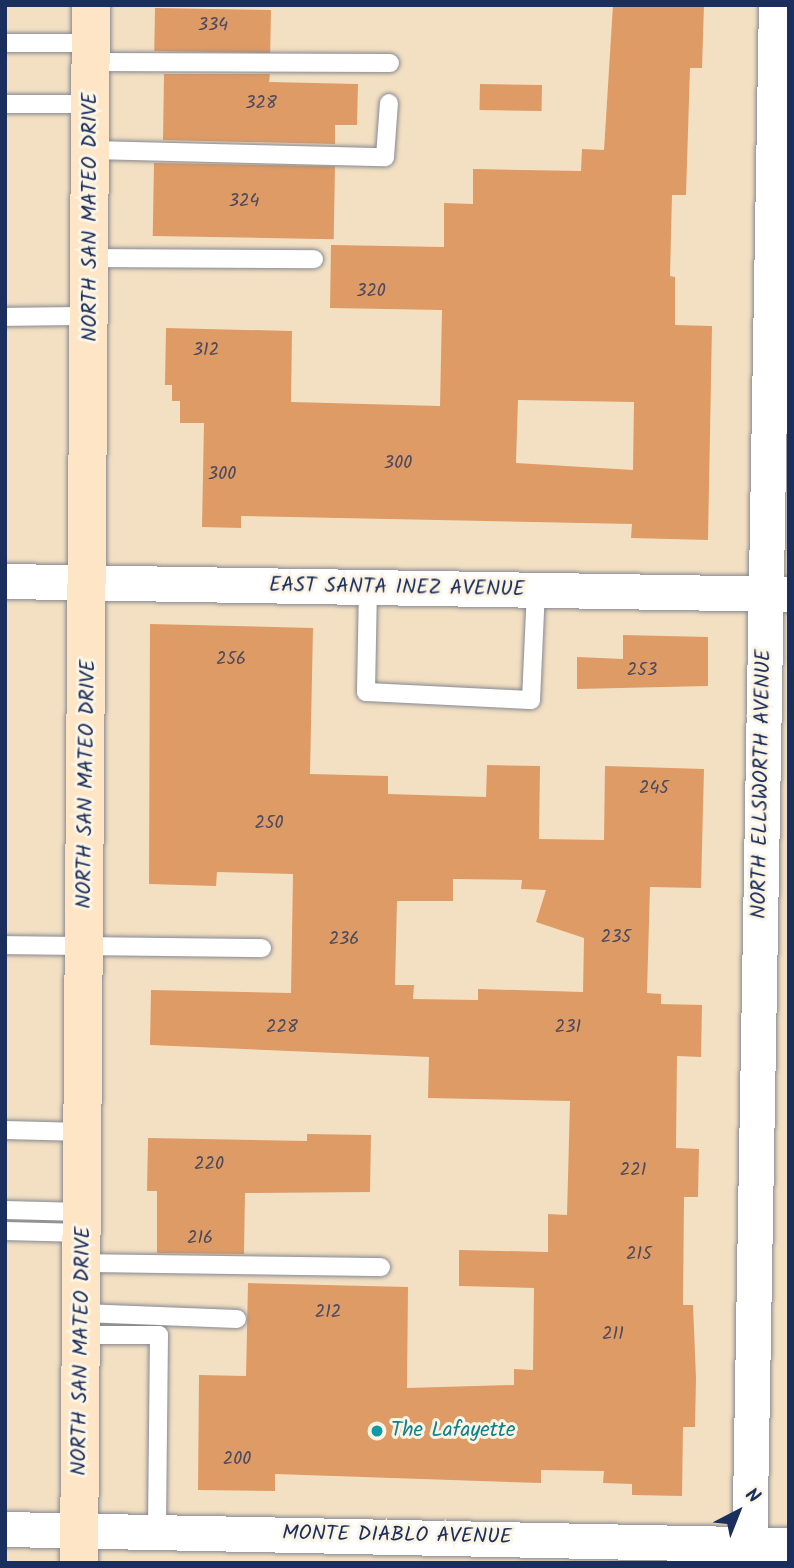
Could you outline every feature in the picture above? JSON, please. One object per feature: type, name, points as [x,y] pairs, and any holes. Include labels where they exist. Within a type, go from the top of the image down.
[{"type":"main road","name":"NORTH SAN MATEO DRIVE","points":[[80,1546],[92,316],[91,5]]},
{"type":"street","name":"NORTH ELLSWORTH AVENUE","points":[[749,1553],[777,594],[776,5]]},
{"type":"street","name":"EAST SANTA INEZ AVENUE","points":[[5,582],[777,594]]},
{"type":"street","name":"MONTE DIABLO AVENUE","points":[[5,1528],[80,1546],[157,1531],[749,1553],[789,1545]]},
{"type":"lane","points":[[5,43],[91,52],[390,63]]},
{"type":"lane","points":[[91,150],[385,157],[389,103]]},
{"type":"lane","points":[[5,104],[91,104]]},
{"type":"lane","points":[[92,258],[314,259]]},
{"type":"lane","points":[[5,317],[92,316]]},
{"type":"lane","points":[[368,587],[366,692],[531,700],[536,590]]},
{"type":"lane","points":[[5,944],[86,943],[262,948]]},
{"type":"lane","points":[[5,1130],[84,1132]]},
{"type":"lane","points":[[5,1210],[83,1236]]},
{"type":"lane","points":[[5,1231],[83,1236],[381,1267]]},
{"type":"lane","points":[[82,1324],[237,1319]]},
{"type":"lane","points":[[82,1324],[159,1335],[157,1531]]},
{"type":"building","points":[[613,5],[704,5],[702,68],[690,68],[686,195],[672,195],[670,276],[675,277],[675,325],[712,326],[708,540],[631,538],[632,524],[241,516],[241,528],[202,527],[204,423],[180,423],[180,401],[172,401],[172,385],[165,385],[166,328],[292,331],[291,402],[440,406],[442,310],[330,308],[331,245],[444,247],[444,203],[473,204],[473,169],[581,171],[582,149],[604,150]],"holes":[[[518,400],[634,402],[633,470],[516,463]]]},
{"type":"building","points":[[155,8],[271,10],[270,53],[154,51]]},
{"type":"building","points":[[164,74],[270,74],[269,82],[358,84],[357,125],[335,125],[335,144],[163,140]]},
{"type":"building","points":[[480,84],[542,85],[542,111],[480,110]]},
{"type":"building","points":[[154,163],[335,166],[334,239],[153,236]]},
{"type":"building","points":[[150,624],[313,628],[310,774],[388,776],[388,794],[486,797],[487,765],[540,766],[539,839],[604,840],[605,766],[704,769],[701,888],[650,887],[647,993],[661,994],[661,1004],[702,1005],[701,1057],[677,1056],[676,1148],[699,1149],[698,1197],[684,1197],[683,1305],[693,1305],[696,1378],[695,1427],[683,1427],[682,1496],[632,1495],[632,1484],[603,1483],[604,1471],[541,1470],[541,1483],[275,1474],[275,1491],[198,1490],[199,1375],[246,1376],[248,1283],[408,1287],[407,1388],[514,1385],[514,1369],[533,1370],[534,1288],[459,1286],[459,1250],[548,1252],[548,1214],[567,1215],[570,1101],[428,1098],[429,1057],[150,1045],[151,990],[291,993],[293,874],[217,872],[216,886],[149,884]],"holes":[[[453,879],[522,880],[521,889],[546,890],[536,922],[584,938],[583,992],[478,989],[478,1000],[413,999],[414,985],[395,985],[397,901],[453,901]]]},
{"type":"building","points":[[623,635],[708,637],[708,686],[577,689],[577,657],[623,659]]},
{"type":"building","points":[[307,1134],[371,1135],[370,1192],[245,1193],[244,1254],[157,1253],[157,1191],[147,1191],[148,1138],[307,1141]]},
{"type":"place","name":"The Lafayette","points":[[377,1431]]}]
